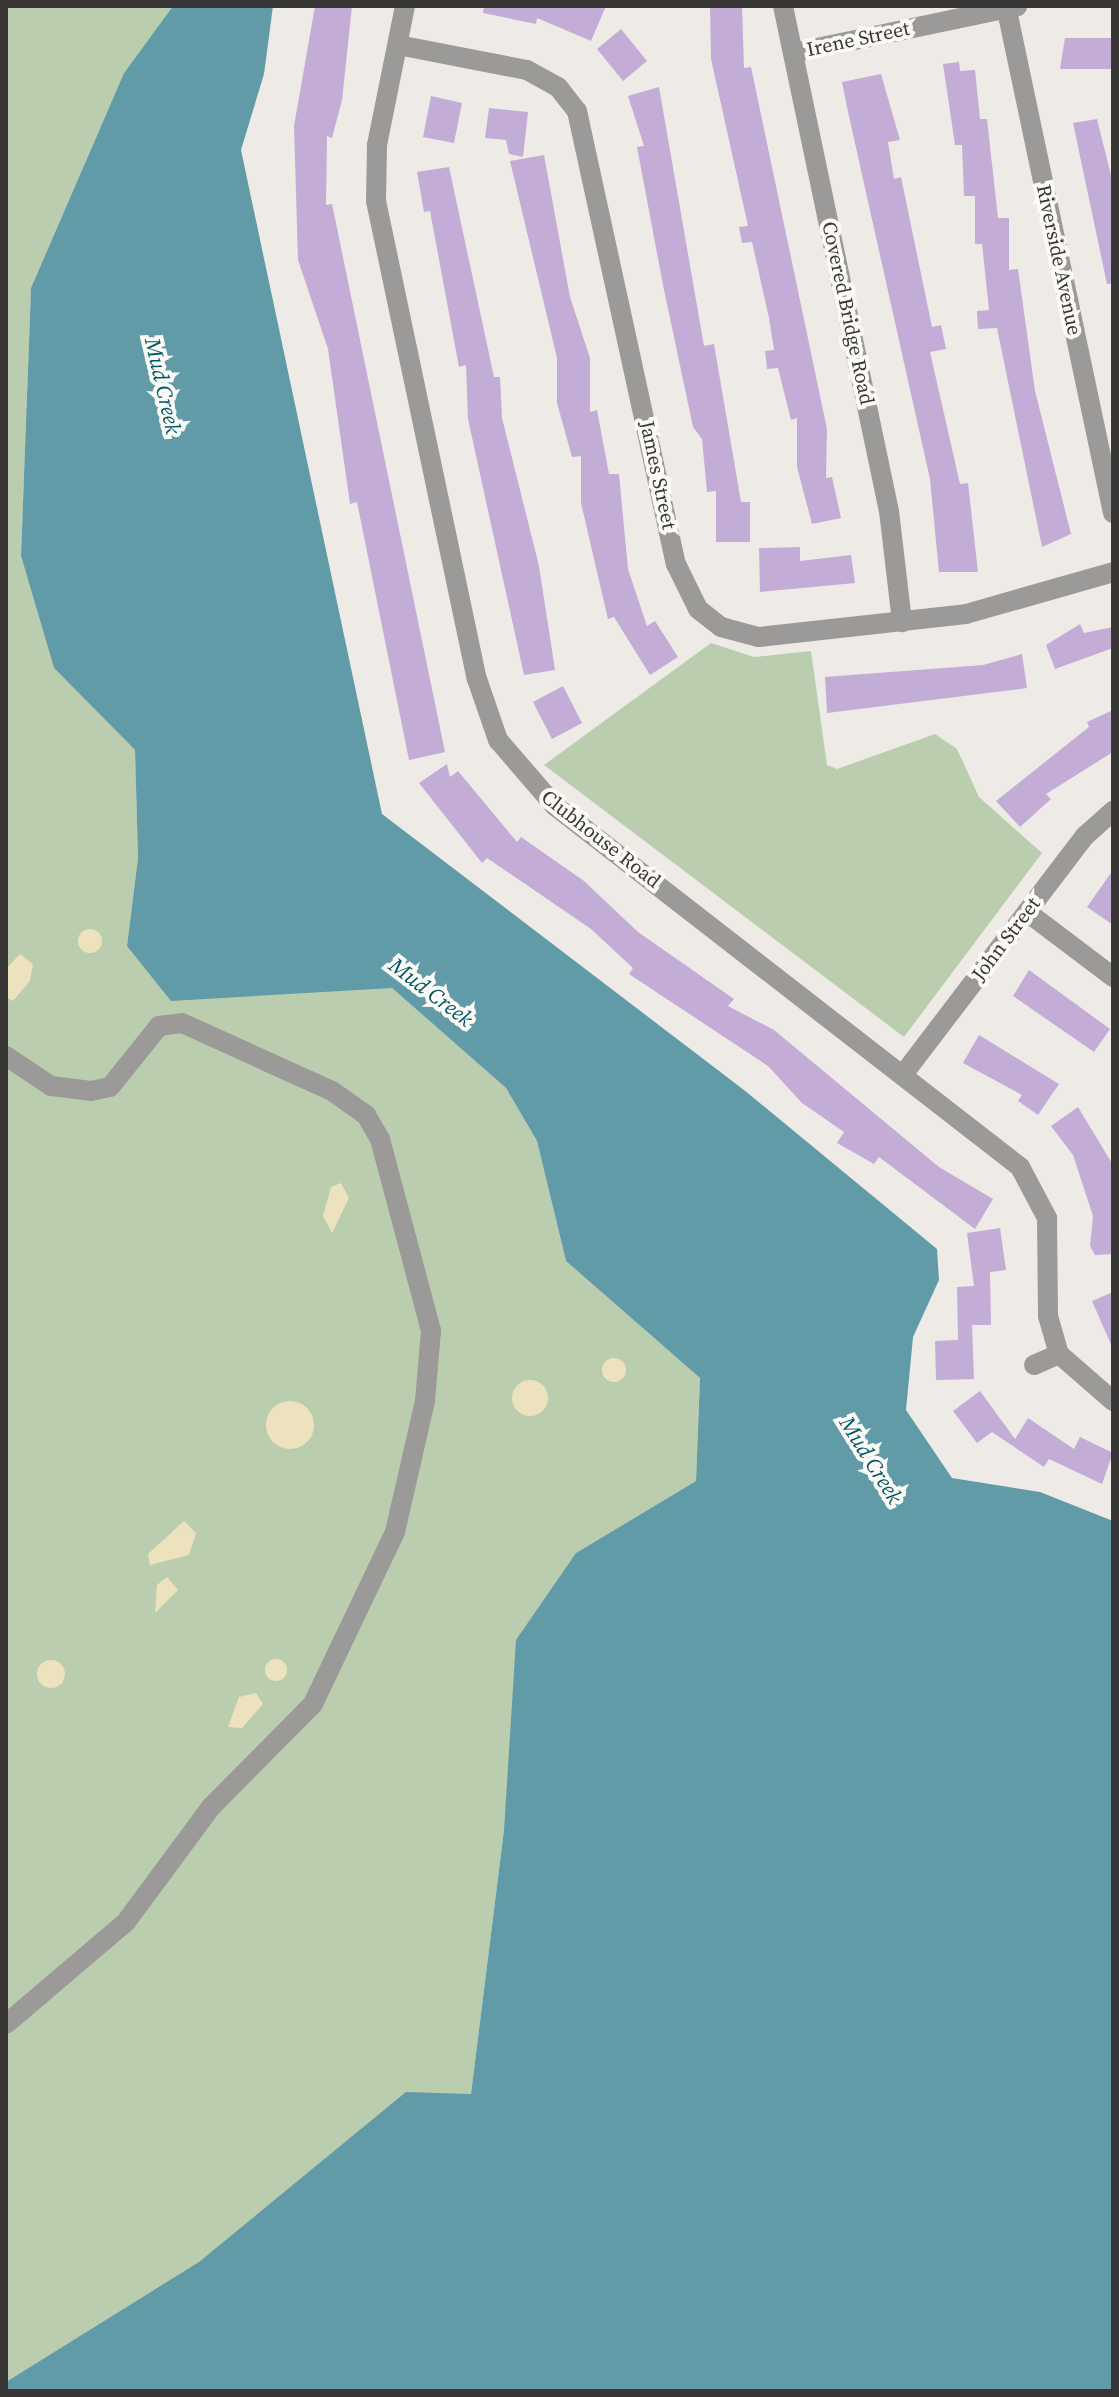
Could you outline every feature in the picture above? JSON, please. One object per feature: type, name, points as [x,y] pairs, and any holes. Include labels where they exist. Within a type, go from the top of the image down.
[{"type":"street","name":"Clubhouse Road","points":[[405,6],[377,145],[376,201],[477,679],[498,740],[555,806],[1002,1148],[1034,1190],[1047,1218],[1048,1316],[1059,1354]]},
{"type":"street","name":"Covered Bridge Road","points":[[783,6],[889,511],[902,622]]},
{"type":"street","name":"Irene Street","points":[[793,53],[1010,7]]},
{"type":"street","name":"Riverside Avenue","points":[[1010,7],[1113,513]]},
{"type":"street","name":"James Street","points":[[398,45],[527,70],[558,87],[577,111],[676,564],[698,609],[721,627],[759,637],[975,612],[1113,572]]},
{"type":"street","name":"John Street","points":[[905,1072],[1027,912],[1113,811]]},
{"type":"street","points":[[1027,912],[1113,977]]},
{"type":"street","points":[[6,1056],[51,1086],[91,1091],[110,1087],[159,1026],[182,1023],[332,1091],[366,1115],[380,1139],[431,1331],[425,1401],[395,1532],[313,1704],[211,1807],[126,1922],[6,2024]]},
{"type":"street","points":[[1034,1365],[1059,1354],[1113,1401]]},
{"type":"green space","points":[[6,6],[173,6],[124,73],[31,288],[21,556],[54,668],[135,750],[138,858],[127,946],[392,988],[506,1088],[537,1141],[566,1261],[700,1378],[696,1481],[576,1553],[504,1830],[471,2095],[6,2382]]},
{"type":"green space","points":[[711,643],[754,657],[811,651],[827,765],[837,769],[935,734],[957,749],[979,797],[1042,853],[904,1037],[544,765]]},
{"type":"sand","points":[[90,929],[99,932],[102,941],[99,950],[90,953],[81,950],[78,941],[81,932]]},
{"type":"sand","points":[[20,954],[33,964],[30,981],[13,1001],[6,997],[6,969]]},
{"type":"sand","points":[[341,1183],[349,1198],[332,1233],[323,1216],[331,1187]]},
{"type":"sand","points":[[614,1358],[623,1361],[626,1370],[623,1379],[614,1382],[605,1379],[602,1370],[605,1361]]},
{"type":"sand","points":[[530,1380],[542,1386],[548,1398],[542,1410],[530,1416],[518,1410],[512,1398],[518,1386]]},
{"type":"sand","points":[[290,1401],[307,1408],[314,1425],[307,1442],[290,1449],[273,1442],[266,1425],[273,1408]]},
{"type":"sand","points":[[184,1521],[196,1533],[189,1555],[150,1565],[148,1554]]},
{"type":"sand","points":[[167,1577],[178,1590],[155,1613],[157,1585]]},
{"type":"sand","points":[[276,1659],[284,1662],[287,1670],[284,1678],[276,1681],[268,1678],[265,1670],[268,1662]]},
{"type":"sand","points":[[51,1660],[61,1664],[65,1674],[61,1684],[51,1688],[41,1684],[37,1674],[41,1664]]},
{"type":"sand","points":[[256,1693],[263,1704],[242,1728],[228,1727],[239,1697]]},
{"type":"water","name":"Mud Creek","points":[[173,6],[273,6],[264,74],[241,150],[382,814],[744,1090],[937,1249],[939,1280],[913,1337],[906,1410],[952,1478],[1040,1492],[1113,1521],[1113,2391],[6,2391],[6,2382],[199,2262],[406,2092],[471,2094],[504,1830],[516,1640],[576,1553],[696,1481],[700,1378],[566,1261],[537,1141],[506,1088],[392,988],[171,1001],[127,946],[138,858],[135,750],[54,668],[21,556],[31,288],[124,73]]},
{"type":"building","points":[[315,6],[352,6],[342,100],[332,138],[327,136],[326,205],[332,204],[445,752],[409,760],[357,502],[350,504],[328,349],[298,260],[294,126]]},
{"type":"building","points":[[484,6],[606,6],[591,41],[537,18],[536,24],[483,13]]},
{"type":"building","points":[[710,6],[742,6],[744,68],[751,67],[827,429],[826,478],[832,477],[841,518],[812,524],[797,467],[797,418],[791,420],[778,368],[767,369],[765,351],[774,350],[769,318],[752,242],[742,243],[739,227],[748,226],[711,59]]},
{"type":"building","points":[[621,29],[647,61],[623,81],[597,49]]},
{"type":"building","points":[[1065,38],[1113,38],[1113,69],[1060,69]]},
{"type":"building","points":[[959,62],[960,71],[975,70],[980,119],[987,119],[998,218],[1009,218],[1009,270],[1018,269],[1035,391],[1071,534],[1042,547],[997,328],[978,329],[977,311],[989,310],[982,244],[975,244],[975,196],[964,196],[962,145],[955,145],[943,64]]},
{"type":"building","points":[[881,74],[900,140],[888,142],[894,179],[901,177],[932,327],[941,325],[946,349],[930,352],[960,484],[968,483],[978,572],[939,572],[930,479],[842,82]]},
{"type":"building","points":[[659,87],[704,346],[714,344],[741,502],[750,502],[750,542],[716,542],[716,491],[707,492],[702,439],[693,427],[663,285],[637,147],[644,146],[628,96]]},
{"type":"building","points":[[431,96],[462,103],[454,143],[423,137]]},
{"type":"building","points":[[489,108],[528,112],[523,157],[509,154],[506,140],[485,138]]},
{"type":"building","points":[[1097,119],[1113,183],[1113,283],[1107,284],[1073,123]]},
{"type":"building","points":[[544,155],[570,297],[590,358],[590,412],[597,410],[609,474],[619,474],[628,569],[647,626],[655,621],[678,657],[650,675],[614,617],[608,619],[581,503],[581,456],[572,457],[557,403],[557,358],[510,161]]},
{"type":"building","points":[[449,167],[494,377],[500,377],[502,418],[539,566],[555,670],[524,675],[468,419],[466,365],[459,367],[430,211],[424,212],[417,172]]},
{"type":"building","points":[[800,547],[800,561],[851,555],[855,583],[760,592],[759,548]]},
{"type":"building","points":[[1080,624],[1084,633],[1113,627],[1113,648],[1055,669],[1046,645]]},
{"type":"building","points":[[1022,654],[1027,688],[827,713],[825,677],[983,665]]},
{"type":"building","points":[[563,686],[582,723],[552,739],[533,702]]},
{"type":"building","points":[[1113,710],[1113,752],[1046,794],[1051,799],[1020,827],[996,801],[1089,727],[1087,722]]},
{"type":"building","points":[[447,764],[450,777],[458,771],[517,842],[521,837],[584,881],[638,932],[734,999],[728,1006],[774,1030],[939,1167],[993,1199],[975,1229],[879,1157],[874,1164],[837,1143],[844,1132],[802,1103],[768,1066],[629,974],[633,968],[591,929],[487,858],[482,863],[419,783]]},
{"type":"building","points":[[1113,870],[1113,925],[1087,907]]},
{"type":"building","points":[[1029,970],[1110,1029],[1094,1052],[1013,996]]},
{"type":"building","points":[[979,1035],[1059,1084],[1038,1115],[1018,1101],[1022,1095],[963,1063]]},
{"type":"building","points":[[1078,1107],[1113,1165],[1113,1254],[1095,1255],[1090,1246],[1093,1216],[1073,1155],[1051,1126]]},
{"type":"building","points":[[1000,1228],[1006,1270],[990,1272],[991,1325],[972,1325],[974,1379],[936,1380],[935,1341],[958,1340],[957,1287],[974,1286],[967,1233]]},
{"type":"building","points":[[1113,1292],[1113,1349],[1092,1301]]},
{"type":"building","points":[[980,1391],[1015,1439],[1028,1418],[1074,1449],[1080,1437],[1113,1453],[1102,1484],[1049,1459],[1044,1467],[992,1432],[977,1443],[953,1411]]}]
